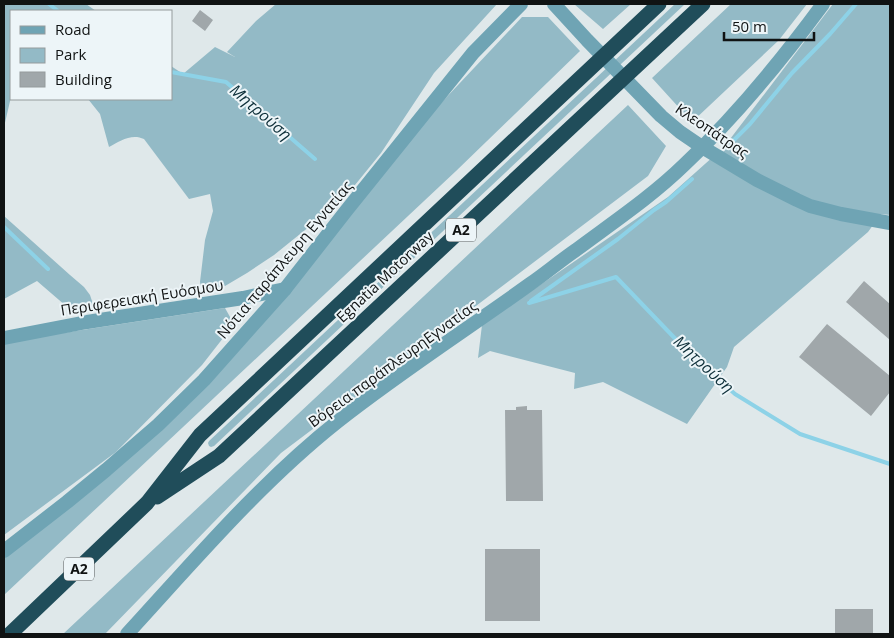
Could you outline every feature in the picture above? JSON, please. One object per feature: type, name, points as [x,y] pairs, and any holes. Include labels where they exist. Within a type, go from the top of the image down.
[{"type":"highway","name":"Egnatia Motorway","points":[[10,634],[147,503],[200,435],[659,4]]},
{"type":"highway","name":"Egnatia Motorway","points":[[147,503],[219,456],[703,4]]},
{"type":"street","points":[[507,17],[513,4]]},
{"type":"street","name":"Νότια παράπλευρη Εγνατίας","points":[[4,551],[74,497],[158,425],[204,380],[285,290],[473,53],[521,4]]},
{"type":"street","name":"Κλεοπάτρας","points":[[554,4],[586,40],[661,116],[702,147],[757,180],[810,206],[840,214],[890,223]]},
{"type":"street","name":"Βόρεια παράπλευρηΕγνατίας","points":[[127,634],[246,506],[307,448],[338,422],[410,368],[533,283],[634,206],[684,165],[752,94],[823,4]]},
{"type":"street","name":"Περιφερειακή Ευόσμου","points":[[4,338],[87,322],[285,290]]},
{"type":"green space","points":[[4,4],[86,4],[95,10],[10,10],[10,100],[4,127]]},
{"type":"green space","points":[[276,4],[497,4],[434,73],[381,153],[333,212],[328,209],[274,255],[247,273],[225,286],[202,291],[200,282],[205,240],[213,211],[210,194],[189,199],[144,139],[130,137],[109,147],[100,114],[89,100],[172,100],[172,67],[183,74],[215,47],[235,57],[227,52],[256,21]]},
{"type":"green space","points":[[574,4],[631,4],[603,29]]},
{"type":"green space","points":[[675,4],[685,4],[214,446],[209,446],[209,441]]},
{"type":"green space","points":[[731,4],[807,4],[779,40],[692,122],[652,78]]},
{"type":"green space","points":[[833,4],[890,4],[890,215],[881,214],[868,232],[734,347],[727,367],[687,424],[603,382],[574,389],[575,373],[490,351],[478,358],[482,325],[668,197],[724,147]]},
{"type":"green space","points":[[522,17],[548,17],[580,51],[456,171],[4,595],[4,546],[190,403],[426,119]]},
{"type":"green space","points":[[628,105],[666,146],[648,176],[281,453],[105,634],[63,634]]},
{"type":"green space","points":[[4,216],[84,287],[90,295],[93,309],[66,306],[37,281],[4,299]]},
{"type":"green space","points":[[225,308],[234,324],[202,365],[116,452],[4,535],[4,342]]},
{"type":"building","points":[[200,10],[213,20],[205,31],[192,21]]},
{"type":"building","points":[[864,281],[890,304],[890,340],[846,302]]},
{"type":"building","points":[[827,324],[890,376],[890,392],[871,416],[799,357]]},
{"type":"building","points":[[527,406],[527,410],[542,410],[543,501],[506,501],[505,410],[516,410],[516,407]]},
{"type":"building","points":[[485,549],[540,549],[540,621],[485,621]]},
{"type":"building","points":[[835,609],[873,609],[873,634],[835,634]]},
{"type":"waterway","name":"Μητρούση","points":[[49,4],[57,10]]},
{"type":"waterway","points":[[732,142],[856,4]]},
{"type":"waterway","name":"Μητρούση","points":[[172,72],[226,82],[315,159]]},
{"type":"waterway","points":[[531,301],[618,239],[692,179]]},
{"type":"waterway","name":"Μητρούση","points":[[4,227],[48,269]]},
{"type":"waterway","name":"Μητρούση","points":[[529,303],[616,277],[688,352],[735,394],[800,434],[890,464]]}]
